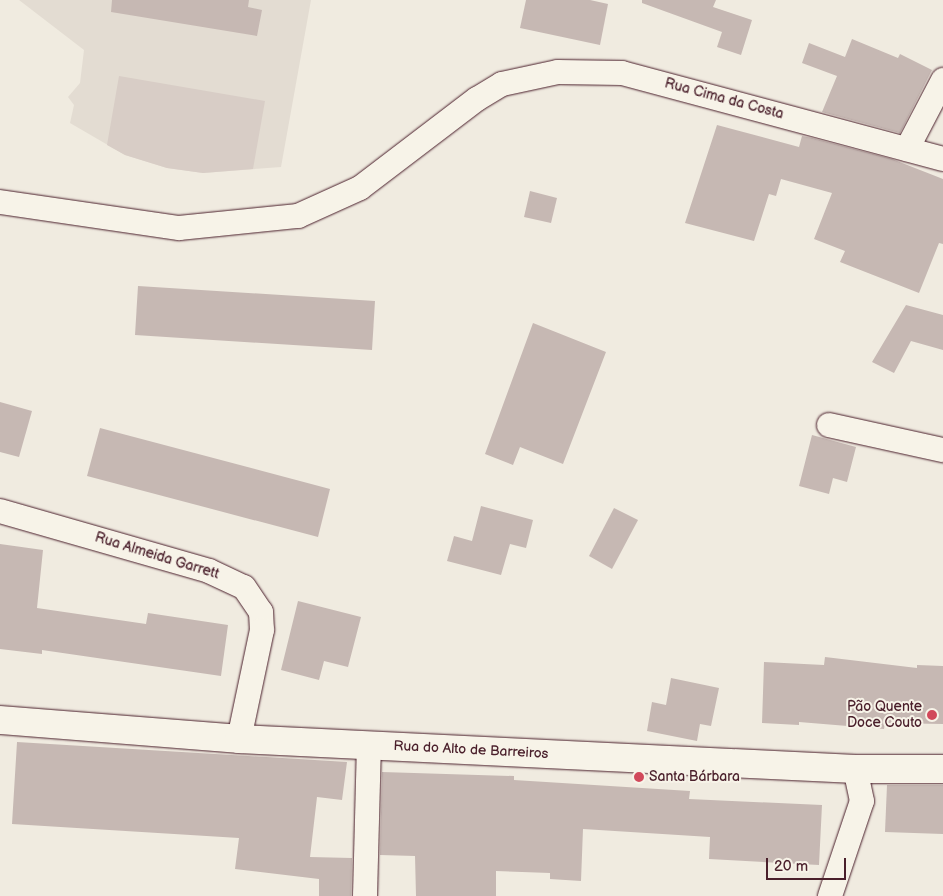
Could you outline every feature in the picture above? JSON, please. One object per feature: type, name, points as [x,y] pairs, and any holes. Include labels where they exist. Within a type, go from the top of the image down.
[{"type":"street","name":"Rua Cima da Costa","points":[[0,202],[179,228],[298,216],[360,188],[477,99],[502,84],[558,72],[622,72],[943,159]]},
{"type":"street","points":[[907,149],[943,80]]},
{"type":"street","points":[[829,425],[943,450]]},
{"type":"street","name":"Rua Almeida Garrett","points":[[0,511],[209,571],[244,587],[261,612],[262,630],[239,739]]},
{"type":"street","name":"Rua do Alto de Barreiros","points":[[0,720],[239,739],[370,746],[855,769],[943,770]]},
{"type":"street","points":[[365,896],[370,746]]},
{"type":"street","points":[[830,896],[862,801],[855,769]]},
{"type":"shaded area","points":[[19,0],[311,0],[281,167],[203,173],[167,168],[125,155],[70,123],[74,105],[68,97],[80,83],[84,50]]},
{"type":"shaded area","points":[[119,76],[265,101],[253,169],[203,173],[167,168],[125,155],[107,145]]},
{"type":"building","points":[[112,0],[249,0],[248,7],[262,10],[257,36],[111,12]]},
{"type":"building","points":[[526,0],[590,0],[608,4],[600,45],[520,28]]},
{"type":"building","points":[[642,0],[716,0],[713,7],[752,20],[741,55],[717,47],[722,32],[642,3]]},
{"type":"building","points":[[852,39],[898,58],[900,54],[932,70],[900,133],[822,112],[837,76],[802,63],[809,43],[845,57]]},
{"type":"building","points":[[717,125],[799,147],[802,136],[812,138],[892,159],[943,179],[943,244],[939,243],[919,293],[840,262],[845,251],[814,239],[832,193],[781,179],[776,196],[769,194],[754,241],[685,223]]},
{"type":"building","points":[[530,191],[557,198],[551,223],[524,217]]},
{"type":"building","points":[[138,286],[375,301],[372,350],[135,335]]},
{"type":"building","points":[[906,305],[943,315],[943,350],[911,341],[894,373],[872,362]]},
{"type":"building","points":[[533,323],[606,352],[563,464],[520,447],[513,465],[485,454]]},
{"type":"building","points":[[0,402],[32,411],[19,457],[0,452]]},
{"type":"building","points":[[100,428],[330,489],[318,537],[87,476]]},
{"type":"building","points":[[812,435],[856,447],[847,482],[833,478],[829,494],[799,486]]},
{"type":"building","points":[[481,506],[533,520],[526,548],[510,544],[501,575],[447,561],[454,536],[472,541]]},
{"type":"building","points":[[614,508],[638,520],[612,569],[589,556]]},
{"type":"building","points":[[0,544],[43,550],[37,608],[146,624],[148,613],[228,625],[221,676],[42,650],[42,654],[0,649]]},
{"type":"building","points":[[298,601],[361,617],[348,667],[324,661],[319,680],[281,670]]},
{"type":"building","points":[[825,657],[917,668],[917,665],[943,666],[943,724],[885,723],[884,729],[799,722],[799,725],[762,723],[764,662],[824,665]]},
{"type":"building","points":[[671,678],[719,688],[711,726],[700,724],[697,741],[647,731],[652,702],[666,705]]},
{"type":"building","points":[[17,742],[347,762],[342,800],[317,797],[310,857],[352,858],[351,896],[319,896],[319,879],[235,869],[239,838],[12,824]]},
{"type":"building","points":[[382,772],[514,776],[514,780],[690,791],[689,799],[822,805],[819,865],[709,859],[710,837],[583,829],[581,881],[550,879],[550,873],[496,871],[496,896],[416,896],[415,856],[380,855]]},
{"type":"building","points":[[887,785],[943,785],[943,834],[885,832]]},
{"type":"place","name":"Pão Quente Doce Couto","points":[[932,715]]},
{"type":"place","name":"Santa Bárbara","points":[[639,777]]}]
